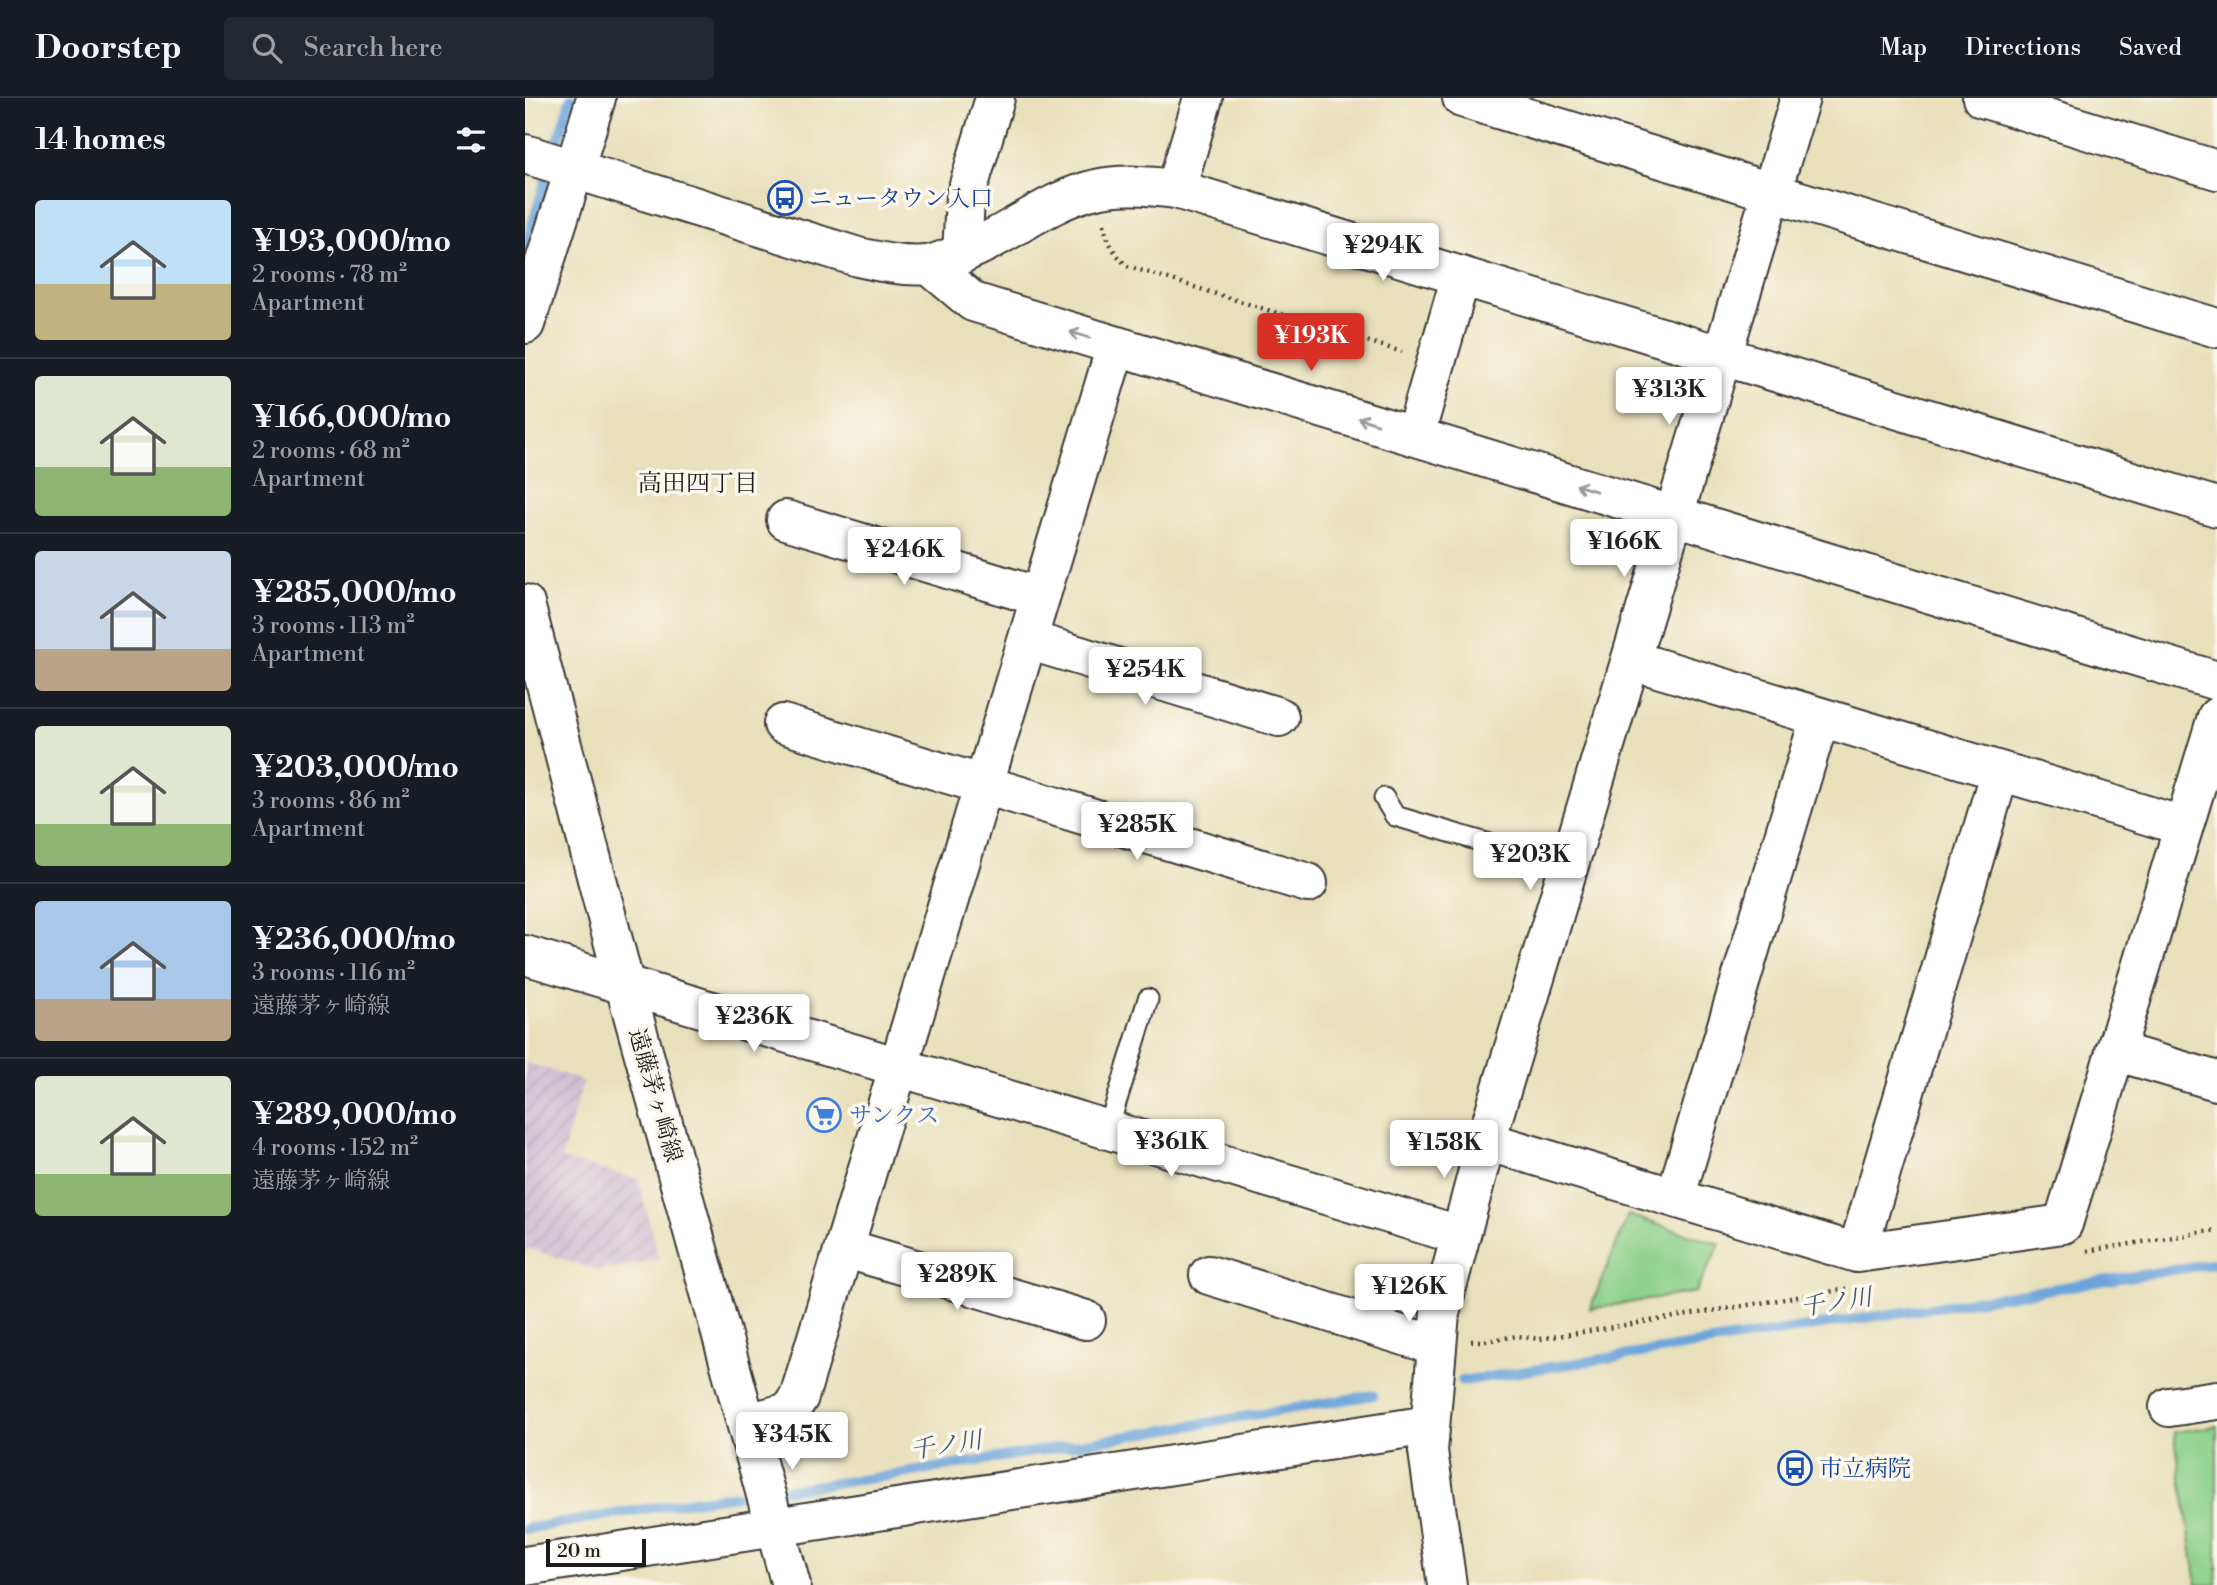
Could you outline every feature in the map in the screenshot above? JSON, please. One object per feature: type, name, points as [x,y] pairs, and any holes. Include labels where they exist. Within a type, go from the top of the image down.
[{"type":"street","points":[[525,324],[555,167],[596,98]]},
{"type":"street","points":[[945,259],[995,98]]},
{"type":"street","points":[[1176,189],[1203,98]]},
{"type":"street","points":[[1462,98],[2217,328]]},
{"type":"street","points":[[1447,1585],[1428,1451],[1440,1312],[1486,1141],[1800,98]]},
{"type":"street","points":[[1982,98],[2217,170]]},
{"type":"street","points":[[555,167],[858,257],[899,265],[945,259],[996,237],[1042,210],[1098,188],[1139,185],[1176,189],[2217,506]]},
{"type":"street","points":[[945,259],[973,302],[2217,681]]},
{"type":"street","points":[[1415,435],[1461,276]]},
{"type":"street","points":[[751,1438],[789,1412],[799,1397],[1116,346]]},
{"type":"street","points":[[786,520],[1040,597]]},
{"type":"street","name":"遠藤茅ヶ崎線","points":[[525,604],[625,986],[791,1585]]},
{"type":"street","points":[[1028,640],[1279,717]]},
{"type":"street","points":[[1631,660],[2183,826]]},
{"type":"street","points":[[1675,1198],[1820,717]]},
{"type":"street","points":[[1486,1141],[1675,1198],[1857,1270],[2063,1224],[2217,717]]},
{"type":"street","points":[[783,724],[1308,883]]},
{"type":"street","points":[[1857,1270],[2000,771]]},
{"type":"street","points":[[525,955],[1459,1236]]},
{"type":"street","points":[[2115,1051],[2217,1081]]},
{"type":"street","points":[[844,1248],[1086,1320]]},
{"type":"street","points":[[1209,1275],[1437,1343]]},
{"type":"street","points":[[2169,1407],[2217,1399]]},
{"type":"street","points":[[525,1566],[773,1518],[1429,1425]]},
{"type":"lane","points":[[1384,798],[1395,816],[1569,867]]},
{"type":"lane","points":[[1108,1129],[1149,999]]},
{"type":"path","points":[[1098,188],[1106,237],[1114,253],[1127,266],[1436,362]]},
{"type":"path","points":[[2079,1252],[2217,1230]]},
{"type":"path","points":[[1437,1343],[1485,1341],[1517,1336],[1540,1339],[1857,1270]]},
{"type":"shaded area","points":[[525,1062],[583,1081],[561,1159],[638,1179],[659,1259],[600,1271],[528,1248],[525,1255]]},
{"type":"green space","points":[[1628,1215],[1720,1244],[1696,1292],[1590,1309]]},
{"type":"green space","points":[[2217,1426],[2217,1585],[2197,1585],[2174,1432]]},
{"type":"waterway","points":[[554,154],[571,98]]},
{"type":"waterway","points":[[525,250],[549,169]]},
{"type":"waterway","name":"千ノ川","points":[[1462,1381],[2217,1263]]},
{"type":"waterway","name":"千ノ川","points":[[773,1491],[882,1477],[1373,1395]]},
{"type":"waterway","name":"千ノ川","points":[[525,1529],[758,1492]]},
{"type":"place","name":"ニュータウン入口","points":[[785,198]]},
{"type":"place","name":"サンクス","points":[[824,1115]]},
{"type":"place","name":"市立病院","points":[[1795,1468]]},
{"type":"district","name":"高田四丁目","points":[[698,483]]}]
